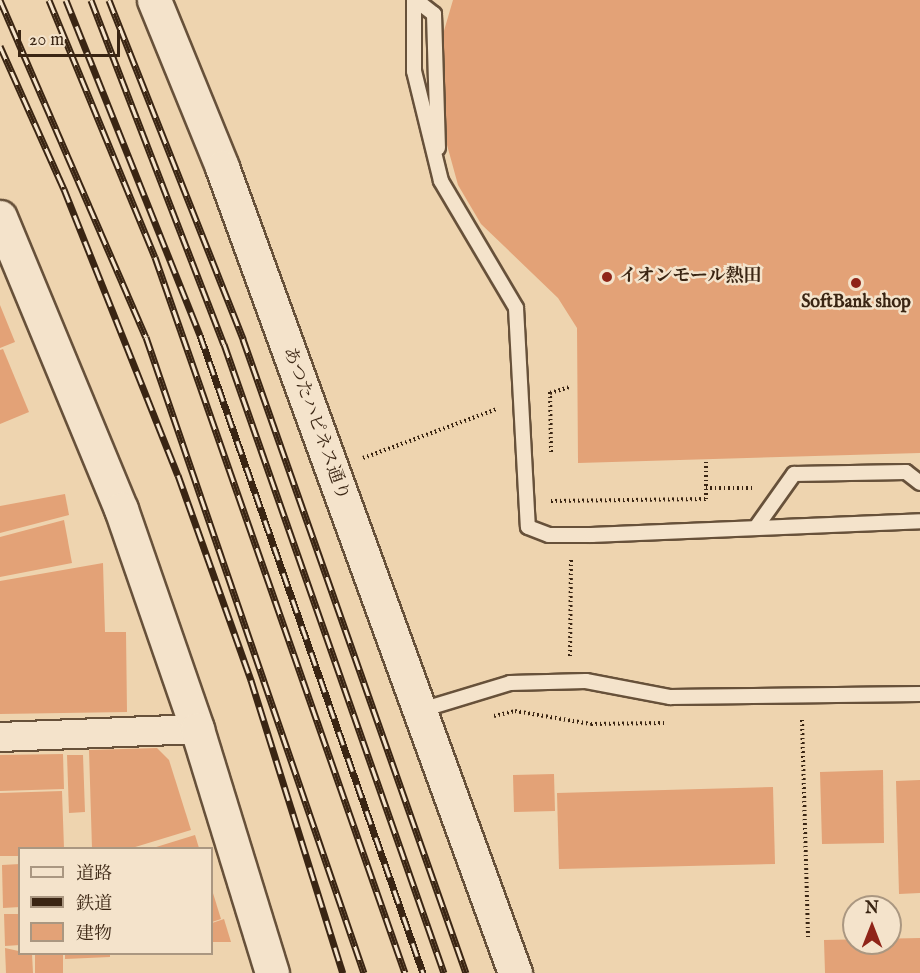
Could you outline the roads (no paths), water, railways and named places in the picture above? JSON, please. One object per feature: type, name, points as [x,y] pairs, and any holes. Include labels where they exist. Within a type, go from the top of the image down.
[{"type":"street","name":"あつたハピネス通り","points":[[154,0],[222,167],[515,973]]},
{"type":"street","points":[[0,217],[121,509],[197,729],[273,973]]},
{"type":"street","points":[[0,737],[197,729]]},
{"type":"lane","points":[[415,0],[414,71],[441,181],[516,308],[528,527],[570,535],[920,521]]},
{"type":"lane","points":[[415,0],[434,14],[441,181]]},
{"type":"lane","points":[[757,526],[794,474],[906,472],[920,483]]},
{"type":"lane","points":[[418,711],[510,682],[586,681],[670,697],[777,698],[920,694]]},
{"type":"railway","points":[[0,0],[146,337],[364,973]]},
{"type":"railway","points":[[49,0],[155,257],[405,973]]},
{"type":"railway","points":[[66,0],[200,335],[423,973]]},
{"type":"railway","points":[[91,0],[224,344],[444,973]]},
{"type":"railway","points":[[109,0],[243,339],[466,973]]},
{"type":"railway","points":[[0,46],[64,189],[178,475],[251,680],[343,973]]},
{"type":"place","name":"イオンモール熱田","points":[[607,277]]},
{"type":"place","name":"SoftBank shop","points":[[856,283]]}]
